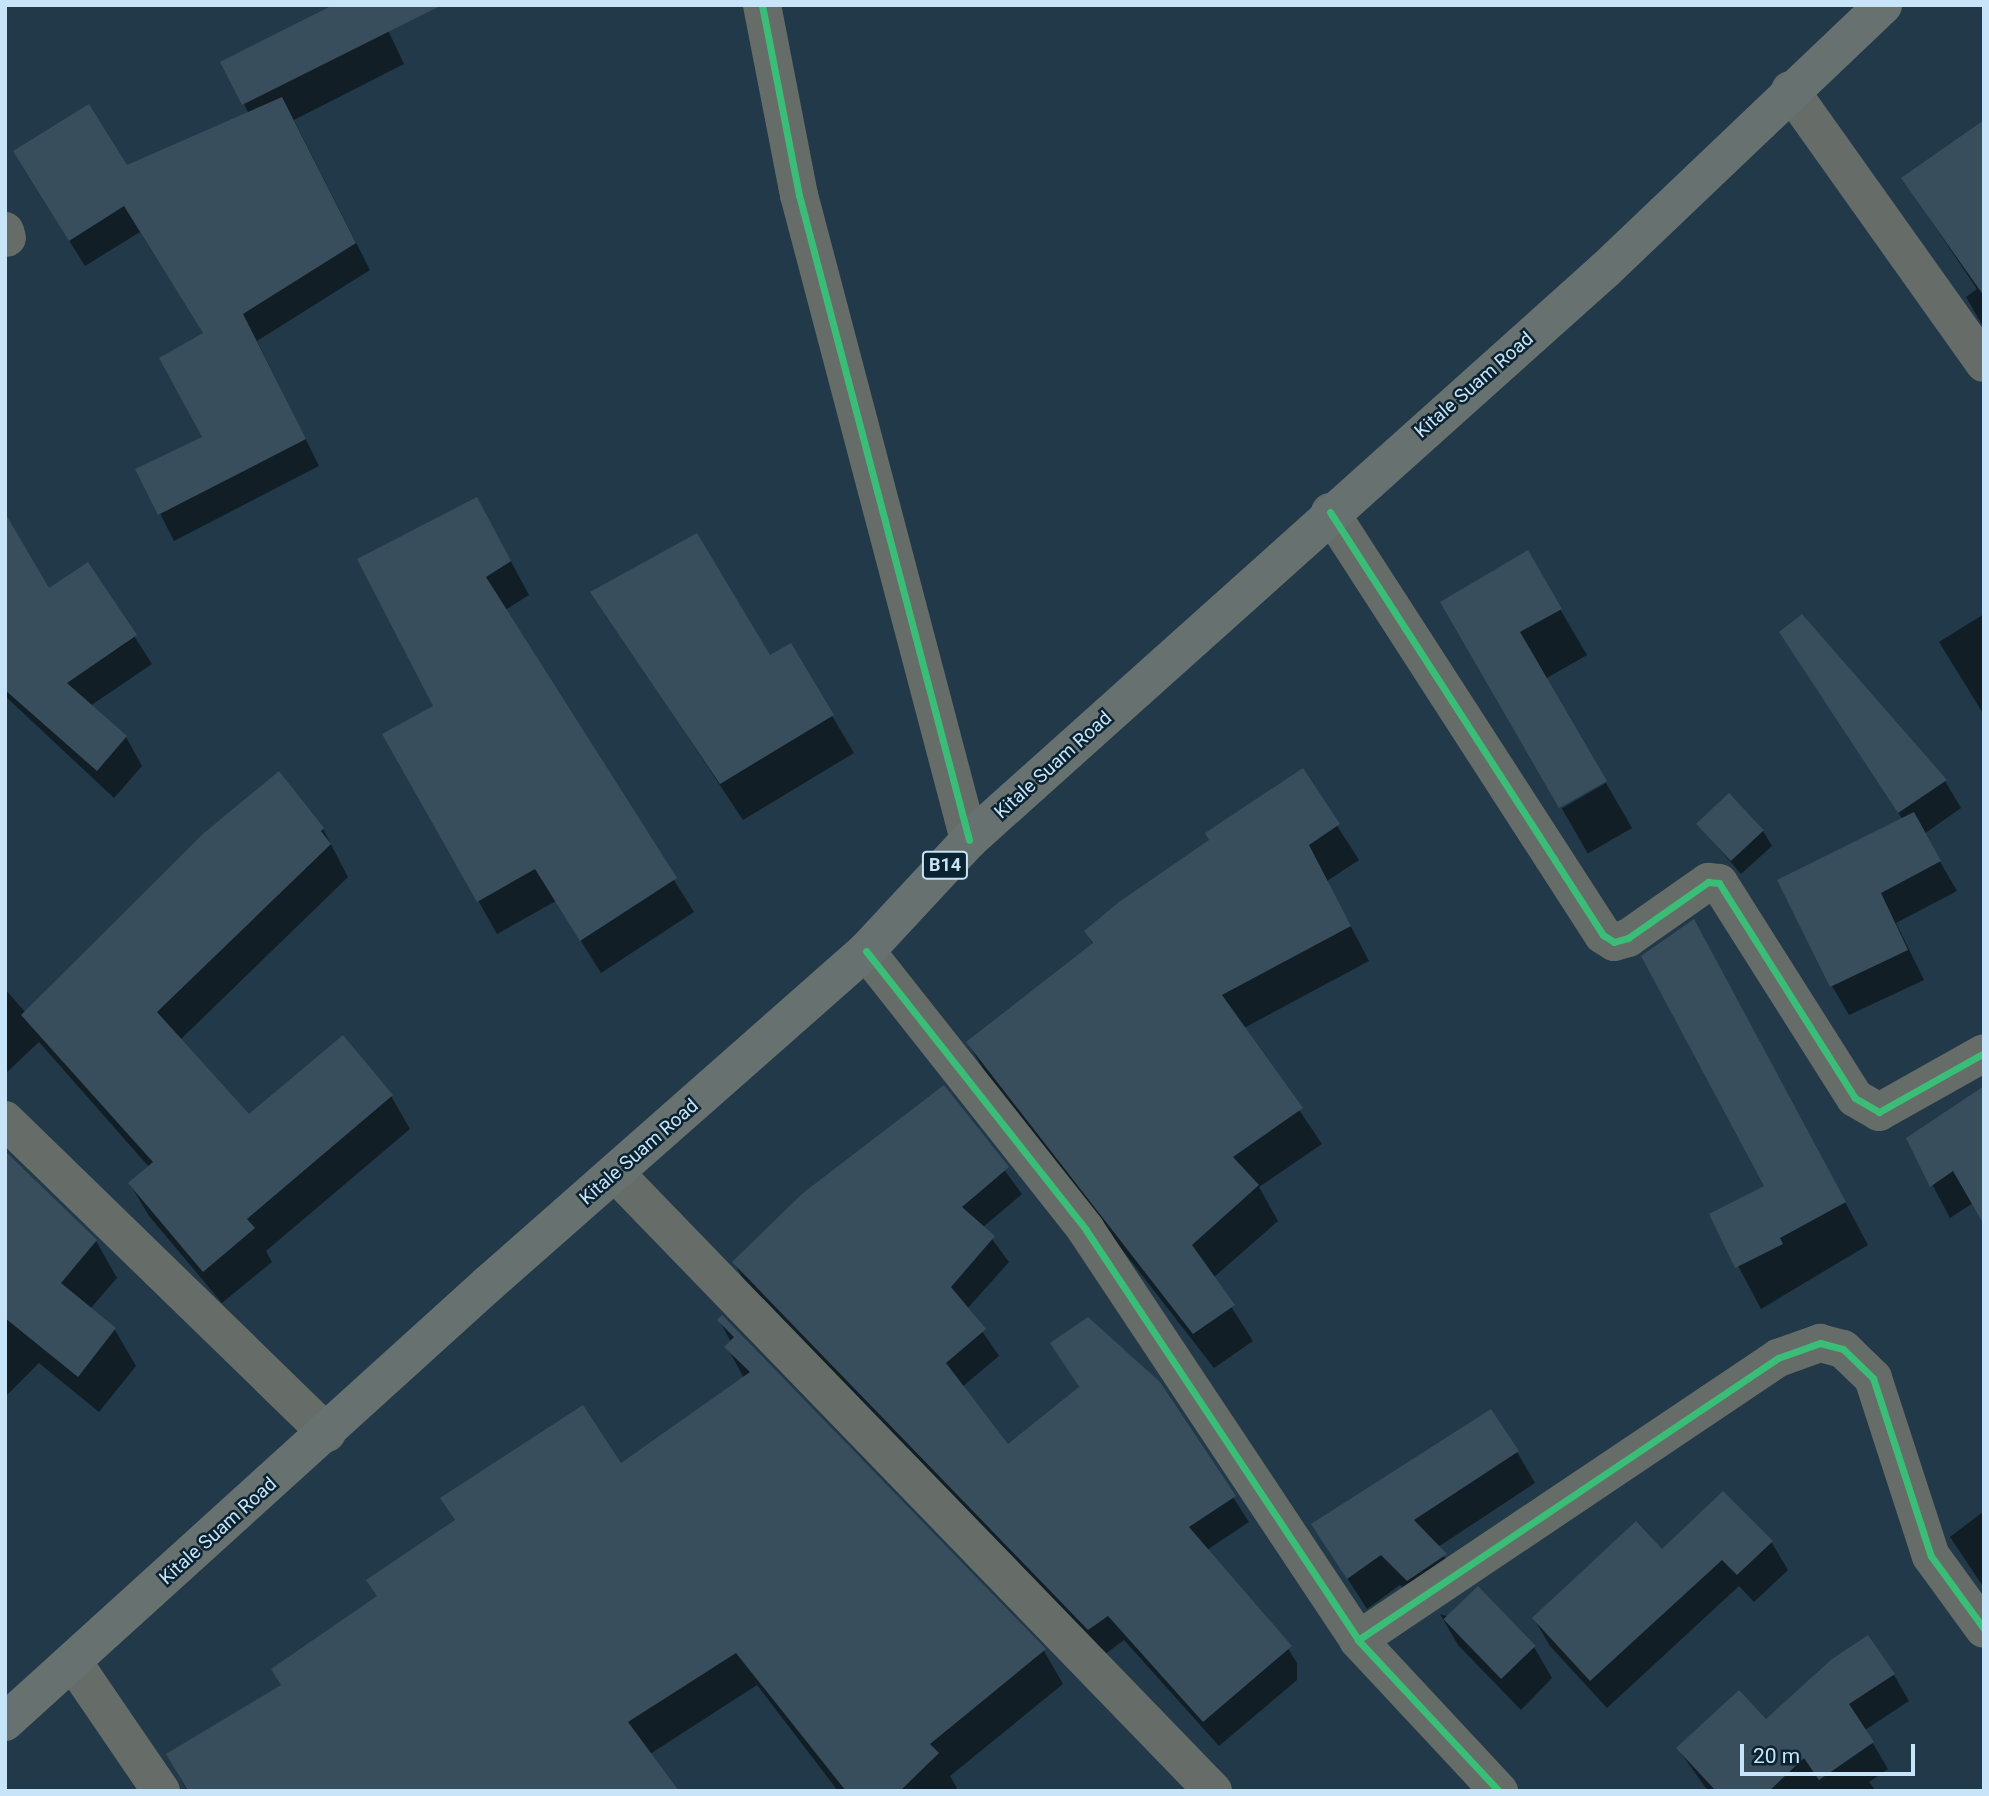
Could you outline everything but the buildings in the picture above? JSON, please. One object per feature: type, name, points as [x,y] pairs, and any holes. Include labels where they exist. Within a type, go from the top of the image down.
[{"type":"highway","name":"Kitale Suam Road","points":[[5,1722],[866,951],[969,840],[1330,512],[1605,270],[1790,90],[1883,5]]},
{"type":"street","points":[[762,5],[799,195],[969,840]]},
{"type":"street","points":[[1790,90],[1984,363]]},
{"type":"street","points":[[1330,512],[1603,935],[1614,942],[1628,938],[1708,882],[1719,883],[1855,1098],[1879,1112],[1984,1053]]},
{"type":"street","points":[[866,951],[1086,1230],[1358,1640],[1499,1791]]},
{"type":"street","points":[[5,1120],[327,1433]]},
{"type":"street","points":[[615,1173],[1213,1791]]},
{"type":"street","points":[[1358,1640],[1778,1359],[1821,1343],[1843,1349],[1873,1378],[1931,1556],[1984,1629]]},
{"type":"street","points":[[73,1662],[161,1791]]},
{"type":"cycle path","points":[[762,5],[799,195],[969,840]]},
{"type":"cycle path","points":[[1330,512],[1603,935],[1614,942],[1628,938],[1708,882],[1719,883],[1855,1098],[1879,1112],[1984,1053]]},
{"type":"cycle path","points":[[866,951],[1086,1230],[1358,1640],[1499,1791]]},
{"type":"cycle path","points":[[1358,1640],[1778,1358],[1820,1343],[1843,1349],[1873,1378],[1931,1556],[1984,1629]]}]
